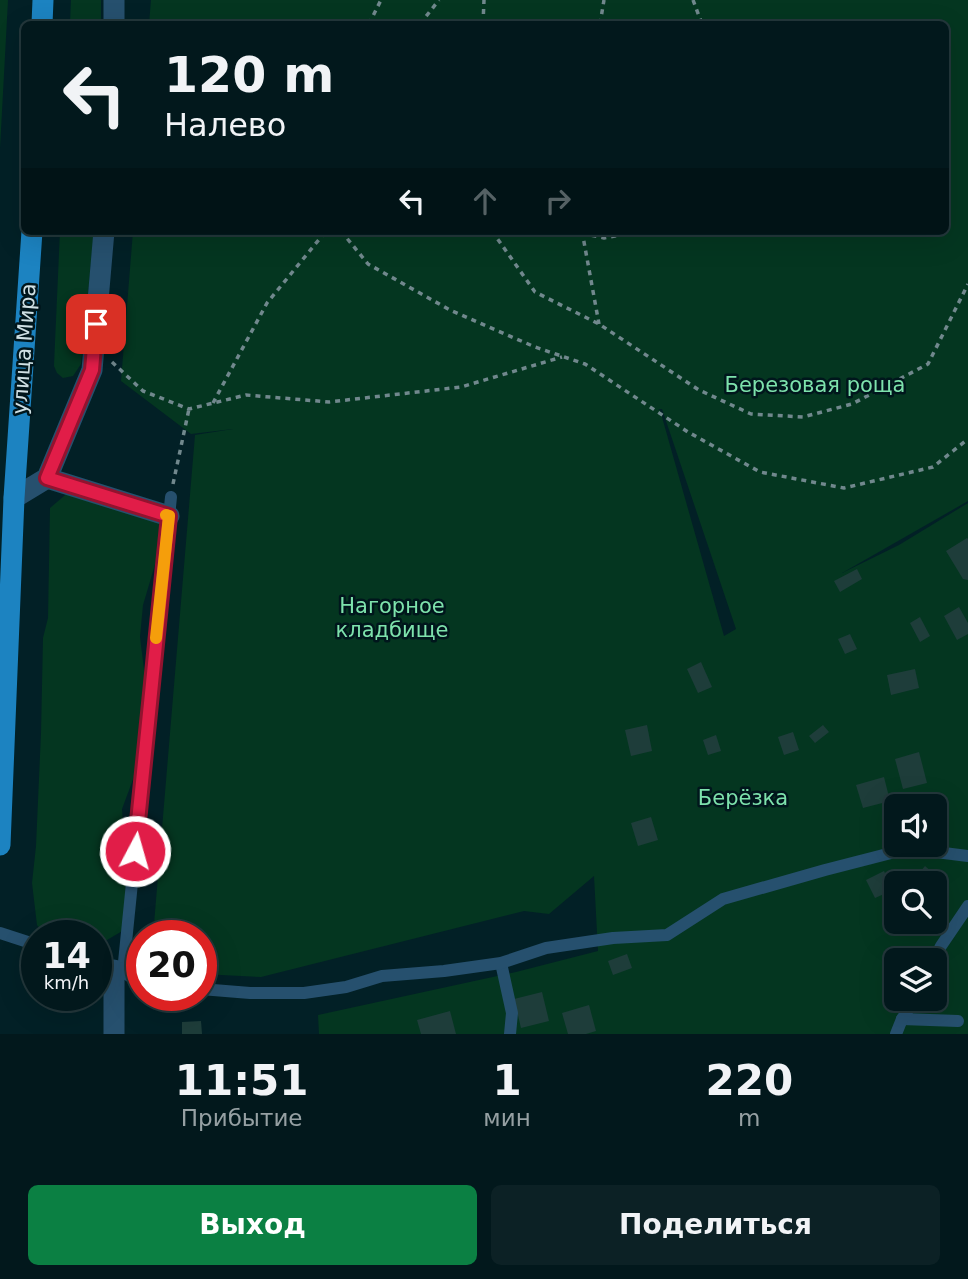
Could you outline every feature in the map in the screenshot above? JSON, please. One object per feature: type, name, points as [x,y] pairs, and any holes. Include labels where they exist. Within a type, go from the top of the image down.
[{"type":"main road","points":[[43,0],[43,21]]},
{"type":"main road","name":"улица Мира","points":[[0,845],[4,651],[32,235]]},
{"type":"street","points":[[114,0],[114,21]]},
{"type":"street","points":[[14,498],[47,478],[92,370],[104,235]]},
{"type":"street","points":[[47,478],[170,507]]},
{"type":"street","points":[[112,991],[114,1034]]},
{"type":"lane","points":[[112,961],[170,507]]},
{"type":"lane","points":[[217,990],[304,993],[346,987],[382,976],[501,963],[546,948],[613,938],[667,935],[723,899],[895,852],[936,852],[968,856]]},
{"type":"lane","points":[[941,948],[968,906]]},
{"type":"lane","points":[[0,933],[21,940]]},
{"type":"lane","points":[[501,963],[512,1013],[510,1034]]},
{"type":"lane","points":[[896,1034],[907,1011]]},
{"type":"lane","points":[[902,1019],[958,1021]]},
{"type":"path","points":[[370,21],[381,0]]},
{"type":"path","points":[[422,21],[439,0]]},
{"type":"path","points":[[483,21],[484,0]]},
{"type":"path","points":[[600,21],[604,0]]},
{"type":"path","points":[[693,0],[701,21]]},
{"type":"path","points":[[213,403],[267,303],[323,235]]},
{"type":"path","points":[[344,235],[368,264],[450,310],[585,364],[688,432],[760,472],[844,488],[933,467],[968,439]]},
{"type":"path","points":[[495,235],[535,292],[599,324],[699,390],[751,414],[803,417],[852,404],[928,364],[968,284]]},
{"type":"path","points":[[583,235],[599,324]]},
{"type":"path","points":[[593,235],[604,238],[620,235]]},
{"type":"path","points":[[94,345],[144,391],[189,409],[246,394],[329,402],[461,387],[564,357]]},
{"type":"path","points":[[170,507],[189,409]]},
{"type":"green space","points":[[0,0],[8,0],[0,148]]},
{"type":"green space","points":[[71,0],[101,0],[101,21],[70,21]]},
{"type":"green space","points":[[151,0],[968,0],[968,501],[842,573],[899,545],[968,503],[968,1034],[319,1034],[318,1015],[516,972],[598,951],[594,876],[549,914],[524,911],[261,977],[217,975],[217,920],[154,920],[195,435],[233,429],[191,434],[121,381],[133,235],[949,235],[949,21],[149,21]],"holes":[[[658,409],[662,409],[736,629],[724,636]]]},
{"type":"green space","points":[[60,235],[94,235],[81,364],[73,376],[63,378],[54,366]]},
{"type":"green space","points":[[77,485],[159,512],[159,551],[143,605],[140,637],[148,702],[138,740],[135,774],[122,809],[128,894],[124,930],[112,937],[112,920],[36,920],[32,883],[36,846],[43,638],[48,618],[50,508]]},
{"type":"building","points":[[967,538],[968,580],[963,579],[946,551]]},
{"type":"building","points":[[857,569],[862,579],[840,592],[834,581]]},
{"type":"building","points":[[959,607],[968,623],[968,634],[957,640],[944,616]]},
{"type":"building","points":[[920,617],[930,636],[920,642],[910,623]]},
{"type":"building","points":[[850,634],[857,649],[845,654],[838,639]]},
{"type":"building","points":[[701,662],[712,687],[698,693],[687,669]]},
{"type":"building","points":[[915,669],[919,688],[891,695],[887,675]]},
{"type":"building","points":[[647,725],[652,751],[631,756],[625,730]]},
{"type":"building","points":[[823,725],[829,732],[815,743],[809,736]]},
{"type":"building","points":[[793,732],[799,750],[784,755],[778,737]]},
{"type":"building","points":[[716,735],[721,751],[708,755],[703,740]]},
{"type":"building","points":[[919,752],[927,783],[903,789],[895,759]]},
{"type":"building","points":[[884,777],[888,794],[884,794],[884,803],[863,808],[856,785]]},
{"type":"building","points":[[651,817],[658,840],[638,846],[631,823]]},
{"type":"building","points":[[884,871],[884,894],[875,898],[866,880]]},
{"type":"building","points":[[627,954],[632,968],[613,975],[608,961]]},
{"type":"building","points":[[542,992],[549,1021],[521,1028],[514,999]]},
{"type":"building","points":[[589,1005],[596,1031],[568,1034],[562,1013]]},
{"type":"building","points":[[450,1011],[456,1034],[421,1034],[417,1020]]},
{"type":"building","points":[[201,1021],[202,1034],[182,1034],[182,1022]]},
{"type":"slow traffic","points":[[156,638],[169,516],[166,515]]},
{"type":"route","points":[[96,324],[92,370],[47,478],[169,516],[135,851]]},
{"type":"park label","name":"Березовая роща","points":[[815,385]]},
{"type":"park label","name":"Нагорное кладбище","points":[[392,618]]},
{"type":"park label","name":"Берёзка","points":[[743,798]]}]
